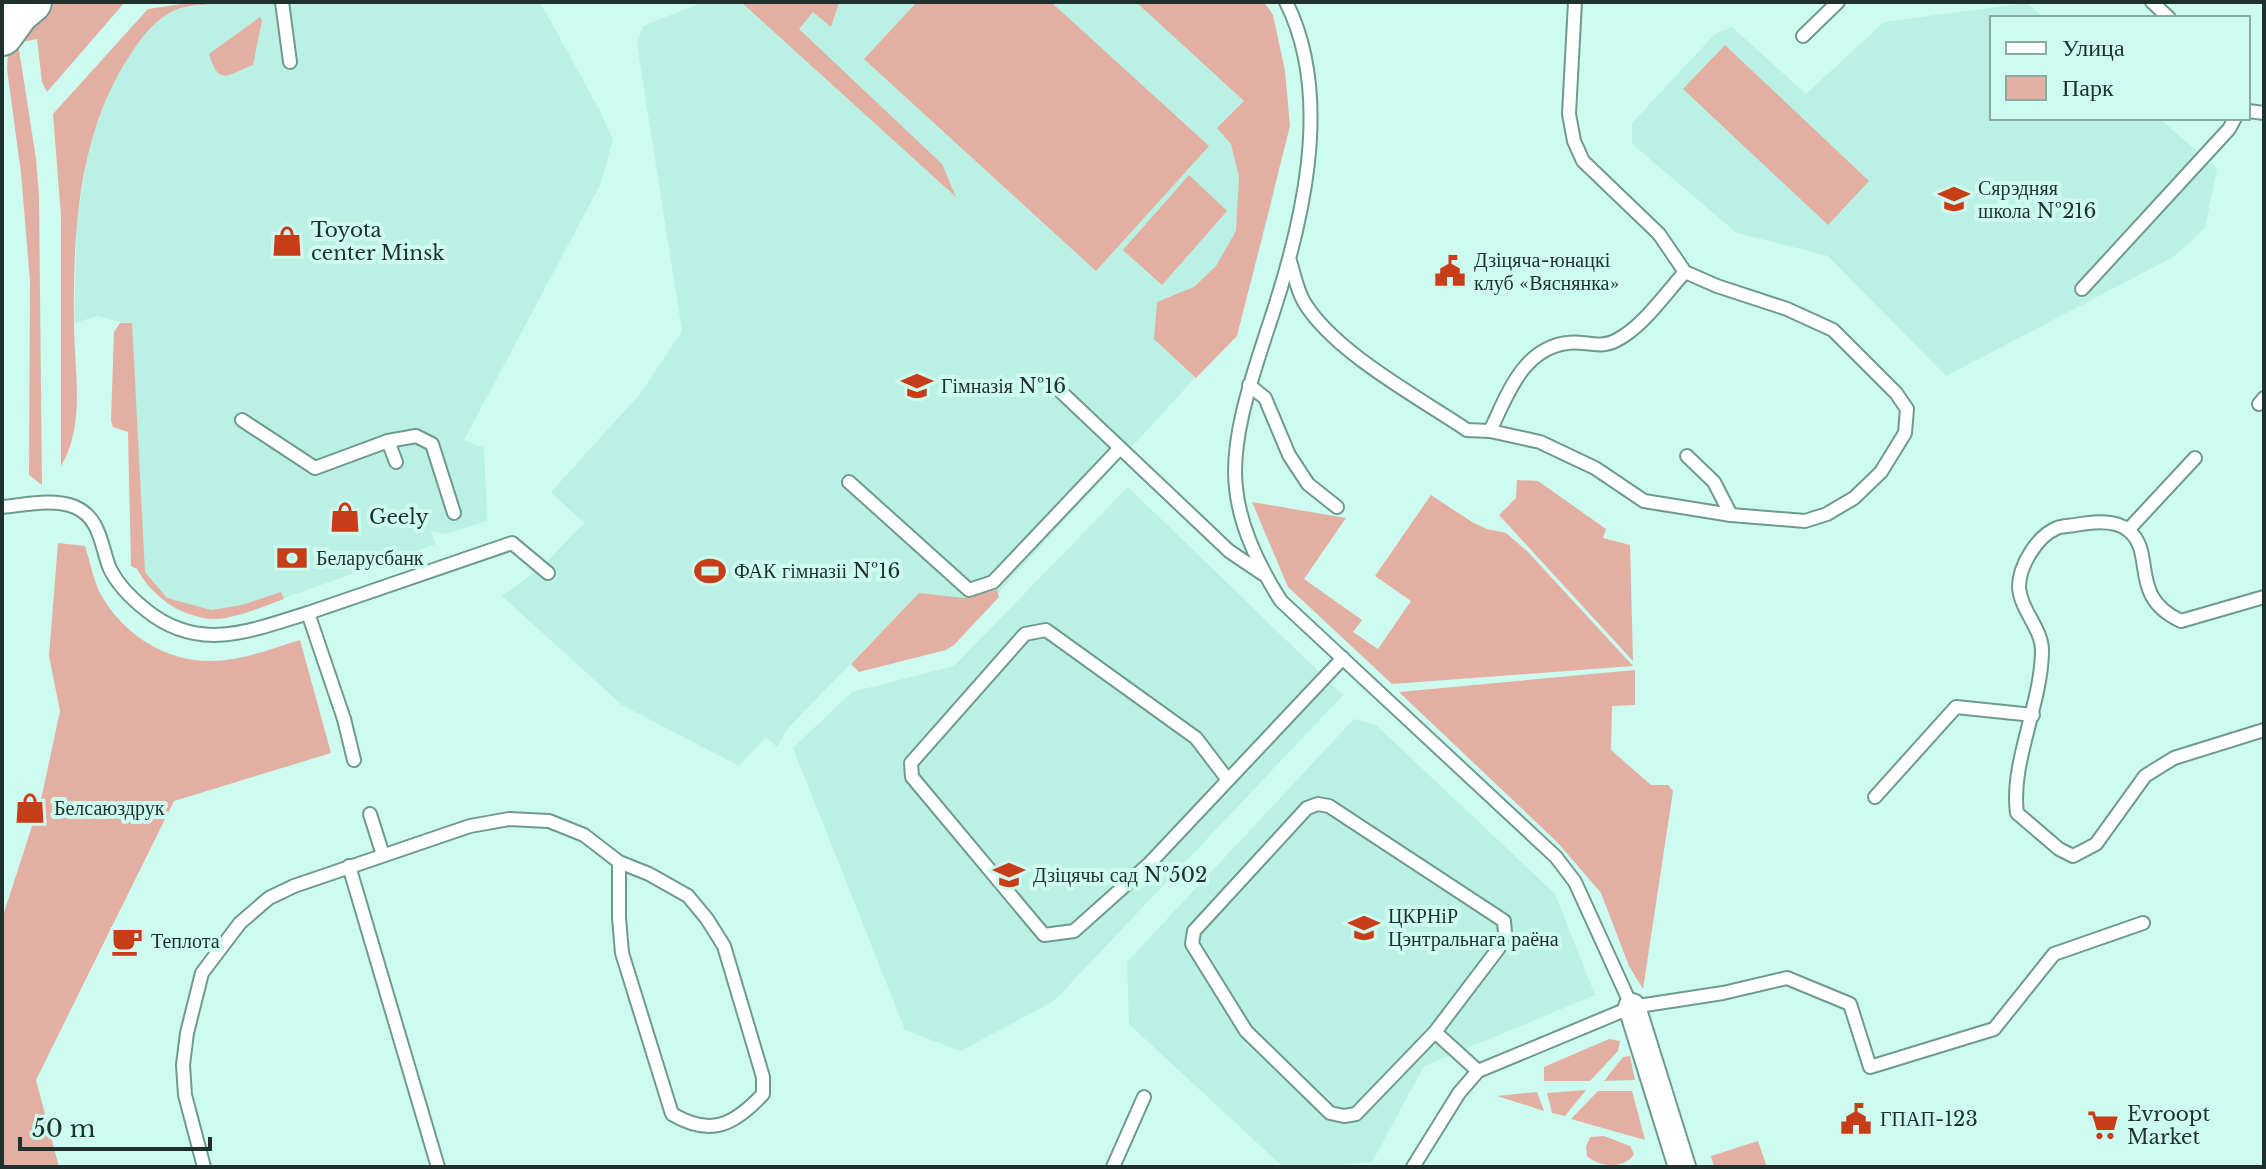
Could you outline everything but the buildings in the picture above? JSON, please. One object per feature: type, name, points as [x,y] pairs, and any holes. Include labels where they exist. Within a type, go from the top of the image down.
[{"type":"main road","points":[[2,35],[18,13],[31,2]]},
{"type":"street","points":[[1632,1007],[1682,1167]]},
{"type":"lane","points":[[282,2],[290,62]]},
{"type":"lane","points":[[1286,2],[1295,20],[1308,68],[1312,104],[1309,153],[1290,261],[1249,385],[1239,446],[1236,490],[1251,544],[1281,601],[1556,857],[1575,882],[1632,1007]]},
{"type":"lane","points":[[1290,261],[1303,300],[1322,326],[1345,348],[1467,430],[1490,431],[1540,442],[1595,468],[1644,501],[1731,515],[1805,521],[1827,514],[1854,498],[1881,472],[1905,433],[1907,409],[1896,393],[1833,330],[1787,309],[1685,272],[1659,234],[1583,161],[1569,114],[1575,2]]},
{"type":"lane","points":[[1803,36],[1838,2]]},
{"type":"lane","points":[[2152,2],[2167,16]]},
{"type":"lane","points":[[2082,289],[2234,120]]},
{"type":"lane","points":[[1490,431],[1517,374],[1542,353],[1568,342],[1590,346],[1613,343],[1630,332],[1685,272]]},
{"type":"lane","points":[[1249,385],[1265,398],[1289,455],[1308,484],[1337,507]]},
{"type":"lane","points":[[1058,389],[1229,551],[1266,576]]},
{"type":"lane","points":[[242,420],[315,468]]},
{"type":"lane","points":[[309,482],[315,468],[388,441],[416,436],[432,444],[454,513]]},
{"type":"lane","points":[[388,441],[396,462]]},
{"type":"lane","points":[[849,482],[969,590],[993,582],[1120,448]]},
{"type":"lane","points":[[1687,456],[1714,482],[1731,515]]},
{"type":"lane","points":[[2128,530],[2195,458]]},
{"type":"lane","points":[[2,507],[58,503],[76,507],[88,515],[101,535],[111,570],[129,596],[159,620],[183,631],[211,636],[239,635],[512,543],[548,573]]},
{"type":"lane","points":[[2264,597],[2181,621],[2166,614],[2151,598],[2138,544],[2128,530],[2100,521],[2057,528],[2040,538],[2025,564],[2019,588],[2042,648],[2033,715],[2014,795],[2017,813],[2059,849],[2073,856],[2096,844],[2145,776],[2174,758],[2264,730]]},
{"type":"lane","points":[[308,613],[344,719],[354,760]]},
{"type":"lane","points":[[1228,780],[1196,738],[1046,630],[1025,634],[911,763],[912,777],[1044,935],[1074,931],[1149,864],[1343,658]]},
{"type":"lane","points":[[1875,797],[1956,707],[2033,715]]},
{"type":"lane","points":[[1318,804],[1329,806],[1504,921],[1505,933],[1498,949],[1435,1032],[1356,1114],[1344,1116],[1330,1113],[1246,1031],[1195,952],[1192,944],[1194,931],[1307,808],[1318,804]]},
{"type":"lane","points":[[370,814],[383,855]]},
{"type":"lane","points":[[204,1167],[185,1095],[183,1065],[187,1033],[202,973],[240,923],[269,898],[349,866],[470,826],[509,819],[549,821],[584,835],[619,862],[649,874],[688,896],[707,919],[724,946],[763,1077],[763,1094],[744,1115],[719,1125],[692,1126],[672,1114],[622,953],[619,862]]},
{"type":"lane","points":[[349,866],[438,1167]]},
{"type":"lane","points":[[1413,1167],[1459,1093],[1478,1071],[1632,1007],[1723,993],[1787,978],[1850,1004],[1870,1067],[1994,1029],[2054,954],[2143,923]]},
{"type":"lane","points":[[1435,1032],[1478,1071]]},
{"type":"lane","points":[[1113,1167],[1144,1097]]},
{"type":"shaded area","points":[[229,2],[540,2],[613,140],[600,185],[464,440],[484,448],[487,521],[445,534],[431,531],[436,544],[248,611],[212,619],[174,609],[145,584],[127,324],[98,316],[74,323],[77,221],[89,145],[115,76],[140,39],[159,19],[178,9]]},
{"type":"shaded area","name":"Гімназія №16","points":[[704,2],[1258,2],[1287,124],[1272,202],[1251,283],[1225,345],[958,637],[914,598],[788,728],[777,747],[766,737],[739,766],[622,705],[502,596],[541,568],[584,523],[551,492],[640,394],[682,331],[637,44],[643,26]]},
{"type":"shaded area","name":"Сярэдняя школа №216","points":[[2027,3],[2042,16],[1990,16],[1990,120],[2161,120],[2217,169],[2205,228],[2175,256],[1946,376],[1828,256],[1737,233],[1632,144],[1632,123],[1715,34],[1732,27],[1806,94],[1884,22]]},
{"type":"shaded area","name":"Дзіцячы сад №502","points":[[1128,487],[1343,695],[1054,1001],[960,1051],[905,1030],[793,748],[852,692],[954,666]]},
{"type":"shaded area","name":"ЦКРНіР Цэнтральнага раёна","points":[[1354,719],[1376,725],[1555,894],[1595,995],[1424,1066],[1372,1162],[1283,1167],[1129,1024],[1127,962]]},
{"type":"green space","points":[[46,2],[125,2],[47,92],[42,82],[37,39],[18,43],[39,196],[42,485],[29,475],[30,281],[21,173],[7,69],[8,51]]},
{"type":"green space","points":[[196,2],[229,2],[175,10],[150,28],[114,83],[89,150],[77,220],[75,256],[76,417],[61,466],[61,216],[53,114],[148,9]]},
{"type":"green space","points":[[741,2],[839,2],[831,27],[813,12],[799,29],[942,164],[956,197]]},
{"type":"green space","points":[[917,2],[1051,2],[1209,146],[1096,271],[864,59]]},
{"type":"green space","points":[[1136,2],[1264,2],[1273,15],[1285,71],[1290,126],[1237,336],[1196,378],[1154,339],[1157,302],[1194,287],[1216,266],[1236,231],[1239,177],[1231,144],[1217,128],[1244,101]]},
{"type":"green space","points":[[260,17],[262,20],[253,65],[230,75],[220,75],[209,54]]},
{"type":"green space","points":[[1725,45],[1869,181],[1828,225],[1683,89]]},
{"type":"green space","points":[[1189,175],[1227,211],[1162,285],[1123,250]]},
{"type":"green space","points":[[120,323],[132,323],[145,572],[167,598],[211,610],[242,605],[281,592],[284,599],[229,617],[200,617],[178,609],[158,596],[137,569],[131,566],[128,432],[113,427],[111,421],[114,332]]},
{"type":"green space","points":[[1517,480],[1538,481],[1606,529],[1603,538],[1630,545],[1633,661],[1499,515],[1516,498]]},
{"type":"green space","points":[[1431,495],[1472,522],[1506,533],[1528,552],[1633,666],[1392,684],[1288,587],[1252,502],[1346,518],[1304,579],[1362,620],[1353,632],[1378,649],[1411,601],[1375,576]]},
{"type":"green space","points":[[58,543],[85,546],[98,588],[109,607],[132,632],[160,650],[193,660],[210,661],[256,654],[300,640],[331,753],[174,801],[36,1080],[59,1167],[2,1167],[2,919],[42,795],[60,711],[49,656]]},
{"type":"green space","points":[[997,590],[999,597],[946,650],[859,672],[851,664],[919,593],[964,598]]},
{"type":"green space","points":[[1635,670],[1635,705],[1612,706],[1611,750],[1651,785],[1668,785],[1673,791],[1643,989],[1629,966],[1601,893],[1558,843],[1399,692]]},
{"type":"green space","points":[[1609,1039],[1620,1041],[1618,1051],[1590,1081],[1544,1081],[1544,1067]]},
{"type":"green space","points":[[1630,1056],[1635,1080],[1604,1081],[1623,1057]]},
{"type":"green space","points":[[1586,1090],[1565,1116],[1552,1113],[1547,1093]]},
{"type":"green space","points":[[1598,1091],[1632,1091],[1645,1140],[1571,1119]]},
{"type":"green space","points":[[1537,1092],[1544,1111],[1497,1096]]},
{"type":"green space","points":[[1604,1136],[1630,1146],[1634,1154],[1625,1162],[1612,1165],[1592,1160],[1587,1156],[1586,1147],[1590,1137]]},
{"type":"green space","points":[[1758,1141],[1767,1167],[1714,1167],[1711,1156]]},
{"type":"place","name":"Сярэдняя школа №216","points":[[1954,199]]},
{"type":"place","name":"Toyota center Minsk","points":[[287,241]]},
{"type":"place","name":"Дзіцяча-юнацкі клуб «Вяснянка»","points":[[1450,271]]},
{"type":"place","name":"Гімназія №16","points":[[917,386]]},
{"type":"place","name":"Geely","points":[[345,517]]},
{"type":"place","name":"Беларусбанк","points":[[292,558]]},
{"type":"place","name":"ФАК гімназіі №16","points":[[710,571]]},
{"type":"place","name":"Белсаюздрук","points":[[30,808]]},
{"type":"place","name":"Дзіцячы сад №502","points":[[1009,875]]},
{"type":"place","name":"ЦКРНіР Цэнтральнага раёна","points":[[1364,928]]},
{"type":"place","name":"Теплота","points":[[127,941]]},
{"type":"place","name":"ГПАП-123","points":[[1856,1119]]},
{"type":"place","name":"Evroopt Market","points":[[2103,1125]]}]
